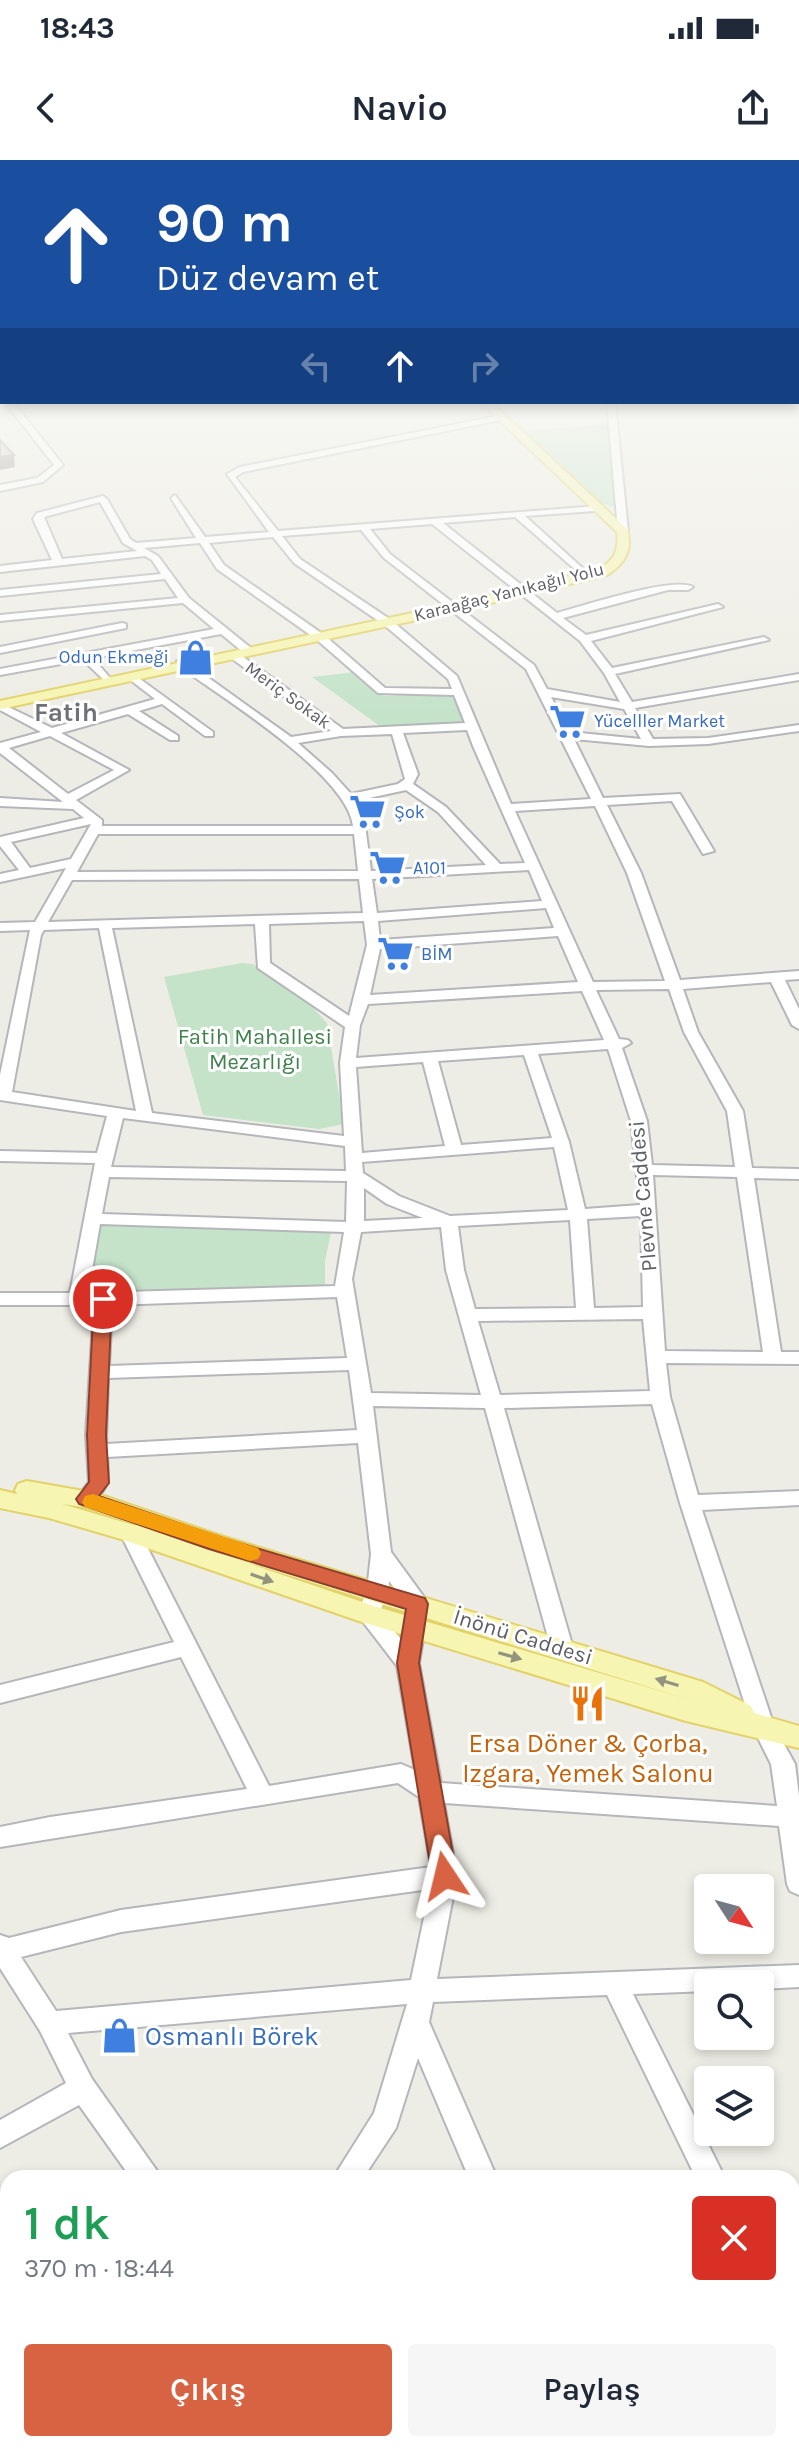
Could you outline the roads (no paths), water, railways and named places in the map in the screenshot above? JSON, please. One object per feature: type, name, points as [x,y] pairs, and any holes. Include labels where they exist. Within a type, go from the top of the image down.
[{"type":"main road","points":[[588,501],[623,531]]},
{"type":"main road","name":"Karaağaç Yanıkağıl Yolu","points":[[183,665],[454,608],[586,576],[615,565],[624,548],[623,531]]},
{"type":"main road","points":[[1,701],[183,665]]},
{"type":"main road","points":[[1,701],[183,665]]},
{"type":"main road","name":"İnönü Caddesi","points":[[0,1487],[86,1499],[373,1603]]},
{"type":"main road","name":"İnönü Caddesi","points":[[0,1499],[49,1509],[417,1616],[686,1710],[799,1737]]},
{"type":"main road","name":"İnönü Caddesi","points":[[417,1616],[562,1648],[693,1690],[763,1726]]},
{"type":"street","points":[[58,562],[38,519],[40,515],[90,501]]},
{"type":"street","points":[[104,501],[121,536],[132,546],[595,508]]},
{"type":"street","points":[[177,501],[220,567],[320,637],[382,691],[459,692]]},
{"type":"street","name":"Plevne Caddesi","points":[[249,501],[297,561],[387,622],[444,669],[459,692],[479,746],[586,986],[619,1044],[639,1121],[649,1210],[652,1313],[660,1397],[690,1503],[763,1726],[783,1764],[799,1884]]},
{"type":"street","name":"Karaağaç Yanıkağıl Yolu","points":[[620,501],[623,531]]},
{"type":"street","points":[[517,514],[586,576]]},
{"type":"street","points":[[434,521],[584,639],[609,672],[649,743]]},
{"type":"street","points":[[363,527],[387,556],[530,667],[566,735],[634,873],[691,1032],[735,1111],[773,1358]]},
{"type":"street","name":"Meriç Sokak","points":[[132,546],[155,558],[185,600],[241,653],[341,733]]},
{"type":"street","points":[[0,569],[146,553]]},
{"type":"street","points":[[0,593],[169,576]]},
{"type":"street","points":[[557,616],[668,587],[688,587]]},
{"type":"street","points":[[0,618],[185,600]]},
{"type":"street","points":[[584,639],[718,607]]},
{"type":"street","points":[[0,650],[122,626]]},
{"type":"street","points":[[0,672],[220,631]]},
{"type":"street","points":[[609,672],[764,640]]},
{"type":"street","points":[[86,656],[105,678]]},
{"type":"street","points":[[183,665],[288,741],[350,798],[360,830],[373,917],[374,945],[353,1025],[348,1063],[357,1212],[343,1279],[363,1399],[381,1554],[373,1603],[408,1663],[445,1876],[416,2022],[386,2119],[352,2170]]},
{"type":"street","points":[[133,677],[209,734]]},
{"type":"street","points":[[544,692],[595,703],[628,706],[799,677]]},
{"type":"street","points":[[94,825],[72,803],[0,747],[163,700]]},
{"type":"street","points":[[0,802],[72,803],[123,770],[49,734],[1,701]]},
{"type":"street","points":[[130,710],[174,738]]},
{"type":"street","points":[[288,741],[341,733],[474,726]]},
{"type":"street","points":[[566,735],[649,743],[708,741],[799,728]]},
{"type":"street","points":[[396,730],[412,774],[406,785]]},
{"type":"street","points":[[350,798],[406,785],[416,788],[497,869]]},
{"type":"street","points":[[509,808],[676,797],[708,851]]},
{"type":"street","points":[[94,825],[34,935],[2,1095],[133,1113],[355,1159],[393,1200],[449,1222]]},
{"type":"street","points":[[26,871],[1,840],[94,825],[360,830]]},
{"type":"street","points":[[0,878],[76,862]]},
{"type":"street","points":[[68,876],[367,875],[535,866]]},
{"type":"street","points":[[0,927],[373,917],[551,904]]},
{"type":"street","points":[[262,921],[263,965],[353,1025]]},
{"type":"street","points":[[78,1299],[102,1165],[133,1113],[105,926]]},
{"type":"street","points":[[374,945],[564,931]]},
{"type":"street","points":[[362,1000],[586,986],[675,985],[799,975]]},
{"type":"street","points":[[776,976],[799,1023]]},
{"type":"street","points":[[0,1019],[18,1022]]},
{"type":"street","points":[[348,1063],[619,1044]]},
{"type":"street","points":[[530,1051],[561,1142],[578,1214],[585,1314]]},
{"type":"street","points":[[430,1058],[454,1151]]},
{"type":"street","points":[[0,1156],[102,1165],[355,1159],[561,1142]]},
{"type":"street","points":[[643,1170],[799,1174]]},
{"type":"street","points":[[94,1219],[354,1227],[649,1210]]},
{"type":"street","points":[[449,1222],[455,1270],[562,1648]]},
{"type":"street","points":[[0,1299],[345,1291]]},
{"type":"street","points":[[86,1499],[99,1483],[97,1451],[103,1299]]},
{"type":"street","points":[[468,1315],[652,1313]]},
{"type":"street","points":[[656,1359],[799,1358]]},
{"type":"street","points":[[99,1372],[357,1364]]},
{"type":"street","points":[[363,1399],[493,1402],[660,1397]]},
{"type":"street","points":[[97,1451],[367,1436]]},
{"type":"street","points":[[690,1503],[799,1498]]},
{"type":"street","points":[[130,1533],[263,1797]]},
{"type":"street","points":[[381,1554],[417,1616],[408,1663]]},
{"type":"street","points":[[0,1694],[186,1647]]},
{"type":"street","points":[[0,1837],[401,1773],[431,1792],[791,1817]]},
{"type":"street","points":[[142,2170],[83,2088],[49,2023],[5,1961],[121,1921],[445,1876]]},
{"type":"street","points":[[49,2023],[422,1991],[799,1976]]},
{"type":"street","points":[[615,1984],[707,2170]]},
{"type":"street","points":[[416,2022],[480,2170]]},
{"type":"street","points":[[0,2135],[83,2088]]},
{"type":"place","name":"Odun Ekmeği","points":[[195,657]]},
{"type":"place","name":"Yücelller Market","points":[[568,721]]},
{"type":"place","name":"Şok","points":[[368,812]]},
{"type":"place","name":"A101","points":[[387,868]]},
{"type":"place","name":"BİM","points":[[395,954]]},
{"type":"place","name":"Ersa Döner & Çorba, Izgara, Yemek Salonu","points":[[588,1704]]},
{"type":"place","name":"Osmanlı Börek","points":[[119,2036]]},
{"type":"district","name":"Fatih","points":[[66,712]]},
{"type":"park label","name":"Fatih Mahallesi Mezarlığı","points":[[255,1050]]}]
